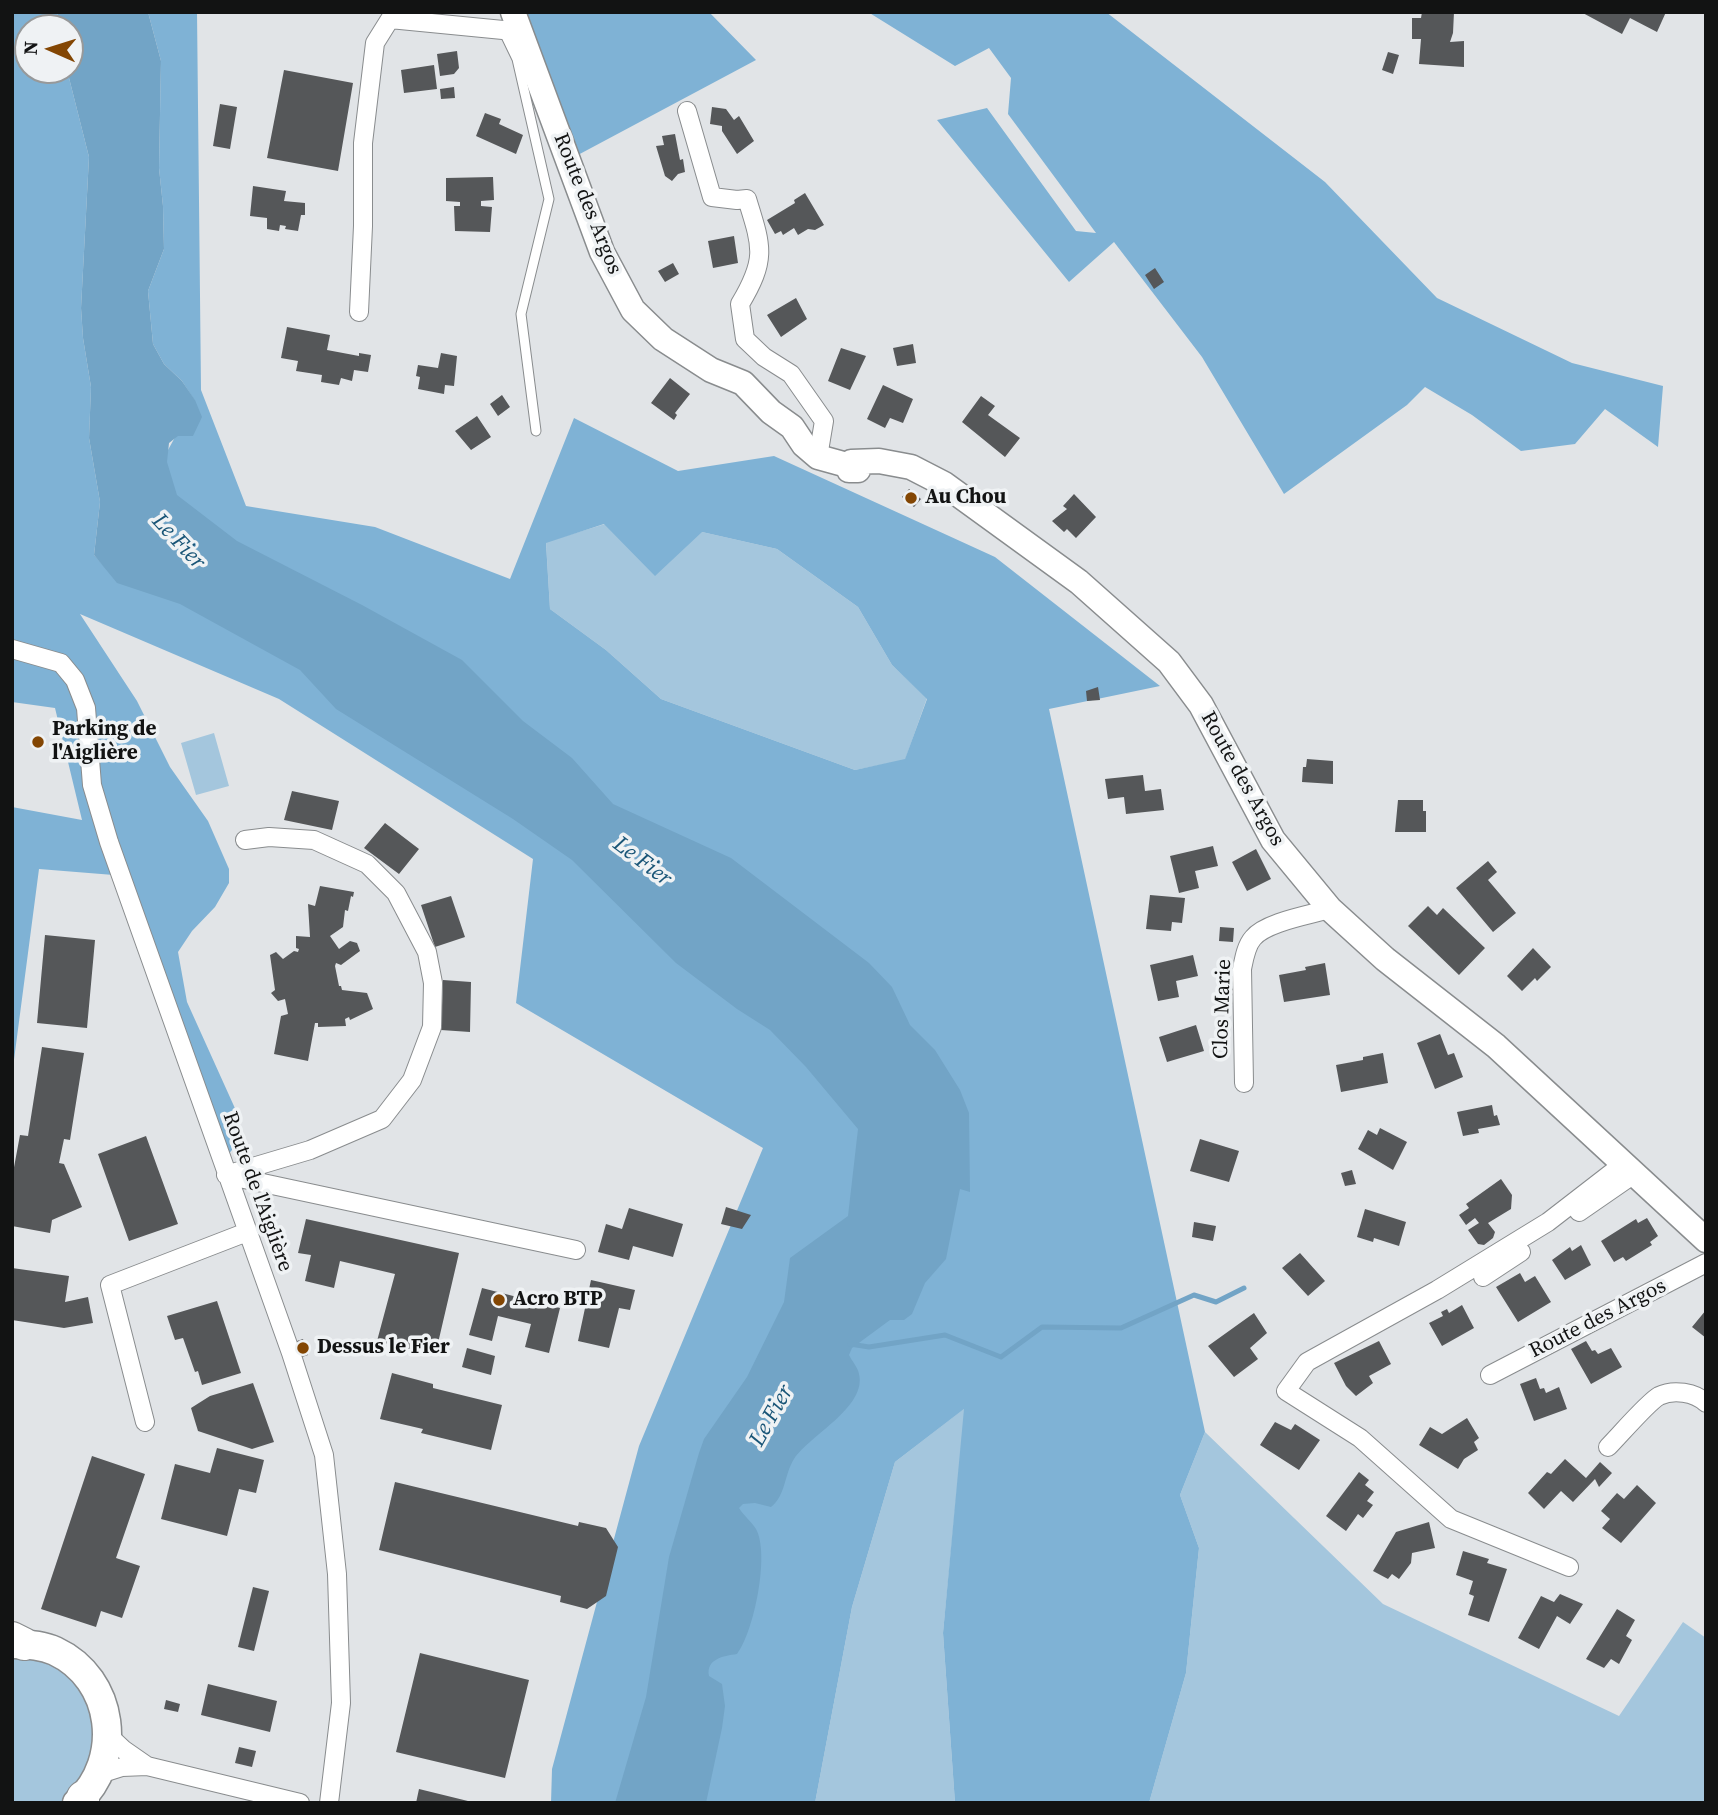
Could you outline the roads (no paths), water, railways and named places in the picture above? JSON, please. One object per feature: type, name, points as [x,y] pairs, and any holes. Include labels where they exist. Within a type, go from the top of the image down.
[{"type":"main road","points":[[16,1642],[55,1651],[83,1672],[103,1703],[108,1735],[107,1748],[86,1794]]},
{"type":"street","points":[[359,312],[363,143],[375,43],[390,19],[511,23]]},
{"type":"street","name":"Route des Argos","points":[[511,23],[602,252],[633,310],[673,345],[711,370],[743,383],[771,412],[777,429],[791,445],[847,464],[849,470],[911,467],[944,484],[1079,582],[1169,662],[1200,705],[1273,840],[1330,909],[1385,959],[1496,1046],[1706,1240]]},
{"type":"street","points":[[687,111],[712,197],[737,200],[747,198],[757,232],[760,260],[753,282],[740,304],[746,339],[764,356],[791,374],[824,421],[811,451]]},
{"type":"street","name":"Route de l'Aiglière","points":[[12,649],[61,663],[75,680],[86,708],[92,785],[101,818],[291,1353],[324,1455],[337,1574],[341,1703],[329,1803]]},
{"type":"street","points":[[226,1175],[310,1150],[382,1119],[412,1080],[432,1027],[433,984],[427,952],[396,893],[367,864],[314,840],[269,837],[245,840]]},
{"type":"street","name":"Clos Marie","points":[[1244,1083],[1242,969],[1252,938],[1264,928],[1330,909]]},
{"type":"street","points":[[1483,1277],[1629,1169]]},
{"type":"street","points":[[1569,1567],[1451,1519],[1360,1438],[1286,1391],[1307,1362],[1437,1290],[1629,1169]]},
{"type":"street","points":[[226,1175],[576,1250]]},
{"type":"street","points":[[145,1422],[110,1285],[247,1233]]},
{"type":"street","name":"Route des Argos","points":[[1490,1375],[1706,1263]]},
{"type":"street","points":[[1608,1447],[1659,1396],[1678,1391],[1700,1398],[1706,1403]]},
{"type":"street","points":[[108,1735],[147,1766]]},
{"type":"street","points":[[86,1794],[122,1767],[147,1766],[300,1803]]},
{"type":"lane","points":[[511,23],[549,198],[521,314],[536,431]]},
{"type":"water","name":"Le Fier","points":[[148,12],[161,61],[159,168],[164,249],[148,291],[153,344],[164,364],[182,381],[195,400],[202,417],[193,436],[178,436],[169,443],[167,462],[177,495],[237,541],[462,660],[523,721],[572,758],[613,804],[731,858],[869,963],[892,987],[910,1025],[935,1050],[960,1090],[969,1113],[970,1192],[960,1189],[946,1259],[925,1283],[912,1314],[904,1320],[890,1320],[852,1348],[849,1355],[859,1374],[859,1386],[854,1398],[794,1459],[776,1502],[771,1507],[755,1503],[743,1504],[739,1508],[756,1529],[760,1541],[761,1574],[754,1611],[743,1643],[737,1654],[717,1659],[709,1670],[709,1676],[722,1684],[725,1706],[706,1803],[615,1803],[646,1697],[669,1557],[704,1439],[747,1377],[784,1302],[790,1258],[848,1216],[858,1129],[806,1067],[770,1030],[676,963],[572,860],[513,819],[336,709],[300,670],[180,604],[117,583],[94,555],[100,502],[89,438],[91,387],[81,308],[89,157],[71,84],[84,84],[84,14],[57,14]]},
{"type":"waterway","points":[[850,1344],[869,1347],[945,1335],[1001,1357],[1042,1327],[1121,1328],[1194,1295],[1216,1302],[1244,1288]]},
{"type":"place","name":"Au Chou","points":[[911,498]]},
{"type":"place","name":"Parking de l'Aiglière","points":[[38,742]]},
{"type":"place","name":"Acro BTP","points":[[499,1300]]},
{"type":"place","name":"Dessus le Fier","points":[[303,1348]]}]
